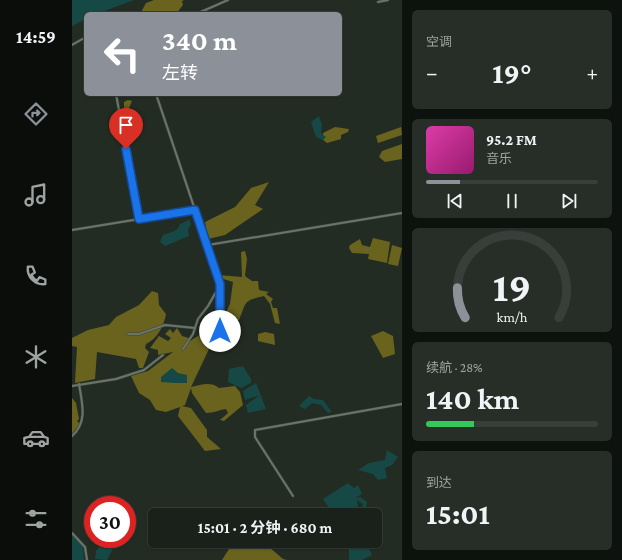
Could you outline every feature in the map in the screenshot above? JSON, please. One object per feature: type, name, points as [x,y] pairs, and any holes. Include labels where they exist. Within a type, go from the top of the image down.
[{"type":"street","points":[[201,12],[228,0]]},
{"type":"street","points":[[378,2],[388,0]]},
{"type":"street","points":[[72,45],[84,37]]},
{"type":"street","points":[[116,96],[139,219]]},
{"type":"street","points":[[157,96],[220,284],[220,333],[224,346]]},
{"type":"street","points":[[72,230],[195,210]]},
{"type":"street","points":[[208,245],[402,213]]},
{"type":"street","points":[[183,349],[193,334],[198,319],[208,306],[220,284]]},
{"type":"street","points":[[128,334],[139,334],[165,325],[195,328]]},
{"type":"street","points":[[72,386],[116,379],[144,370],[163,355]]},
{"type":"street","points":[[72,436],[80,428],[83,418],[79,384]]},
{"type":"street","points":[[293,496],[255,437],[255,430],[402,404]]},
{"type":"street","points":[[72,533],[85,547],[87,560]]},
{"type":"shaded area","points":[[154,0],[184,0],[182,1],[183,5],[178,12],[141,12],[146,3]]},
{"type":"shaded area","points":[[128,100],[132,101],[129,108],[130,113],[139,117],[139,122],[130,124],[120,117],[124,113],[124,102]]},
{"type":"shaded area","points":[[335,127],[349,129],[348,132],[341,135],[341,139],[327,143],[323,140],[323,133]]},
{"type":"shaded area","points":[[401,127],[402,135],[378,143],[376,136]]},
{"type":"shaded area","points":[[402,144],[402,159],[385,162],[379,157],[382,151]]},
{"type":"shaded area","points":[[269,182],[255,205],[263,209],[225,235],[208,239],[205,222],[235,207],[251,188]]},
{"type":"shaded area","points":[[373,238],[390,242],[387,263],[368,259],[369,254],[352,253],[349,248],[350,245],[360,239],[362,245],[370,247]]},
{"type":"shaded area","points":[[392,245],[402,248],[398,266],[388,264]]},
{"type":"shaded area","points":[[245,251],[247,259],[245,276],[252,281],[258,281],[259,290],[269,292],[266,294],[273,299],[271,302],[273,308],[277,308],[280,324],[275,323],[270,304],[264,296],[252,299],[246,303],[239,320],[232,320],[232,329],[235,340],[239,341],[225,343],[220,331],[221,312],[225,314],[230,304],[233,282],[220,278],[219,275],[242,277],[241,252]]},
{"type":"shaded area","points":[[152,291],[158,293],[159,305],[166,314],[164,323],[159,332],[150,342],[146,344],[145,348],[149,352],[143,368],[139,368],[136,359],[97,352],[95,379],[75,383],[77,347],[72,346],[72,338],[88,330],[109,325],[116,317],[139,305]]},
{"type":"shaded area","points":[[177,328],[182,336],[189,338],[187,343],[207,330],[209,349],[191,387],[205,384],[219,388],[235,386],[240,392],[243,405],[224,421],[220,420],[228,413],[226,409],[206,413],[192,393],[191,388],[185,405],[182,406],[191,408],[207,430],[207,437],[221,449],[205,451],[178,416],[180,407],[166,412],[156,410],[150,400],[139,393],[131,376],[148,371],[173,352],[158,355],[158,350],[150,348],[159,336],[168,341],[171,338],[165,334],[170,329],[173,333]]},
{"type":"shaded area","points":[[383,331],[393,336],[395,354],[383,358],[371,336]]},
{"type":"shaded area","points":[[265,332],[274,334],[275,345],[258,341],[258,334]]},
{"type":"shaded area","points":[[72,398],[76,403],[79,419],[77,421],[80,424],[72,434]]},
{"type":"shaded area","points":[[230,548],[270,548],[283,559],[287,560],[222,560]]},
{"type":"water","points":[[72,0],[134,0],[101,12],[84,12],[84,20],[72,26]]},
{"type":"water","points":[[319,116],[322,125],[321,133],[326,137],[323,140],[316,137],[311,122]]},
{"type":"water","points":[[189,219],[191,224],[188,230],[189,236],[165,246],[160,242],[163,235],[175,231],[176,229],[177,230],[180,224]]},
{"type":"water","points":[[243,366],[251,379],[251,383],[241,388],[228,382],[229,369]]},
{"type":"water","points":[[172,368],[178,373],[187,375],[187,383],[161,382],[161,377]]},
{"type":"water","points":[[256,383],[266,409],[248,413],[246,405],[260,395],[245,400],[243,391]]},
{"type":"water","points":[[309,396],[314,399],[323,400],[332,412],[328,413],[321,405],[312,403],[305,409],[299,406]]},
{"type":"water","points":[[387,450],[398,457],[392,465],[385,468],[387,478],[378,480],[373,474],[358,470],[369,463],[385,460]]},
{"type":"water","points":[[348,483],[354,488],[358,485],[362,494],[355,498],[360,497],[367,502],[366,507],[362,508],[363,504],[357,500],[358,507],[357,508],[329,508],[323,499]]},
{"type":"water","points":[[72,534],[83,545],[84,560],[72,560]]},
{"type":"water","points":[[98,548],[113,548],[107,560],[95,559],[96,551]]},
{"type":"water","points":[[349,548],[369,548],[372,555],[362,560],[349,560]]},
{"type":"route","points":[[126,149],[139,219],[195,210],[220,284],[220,331]]}]
